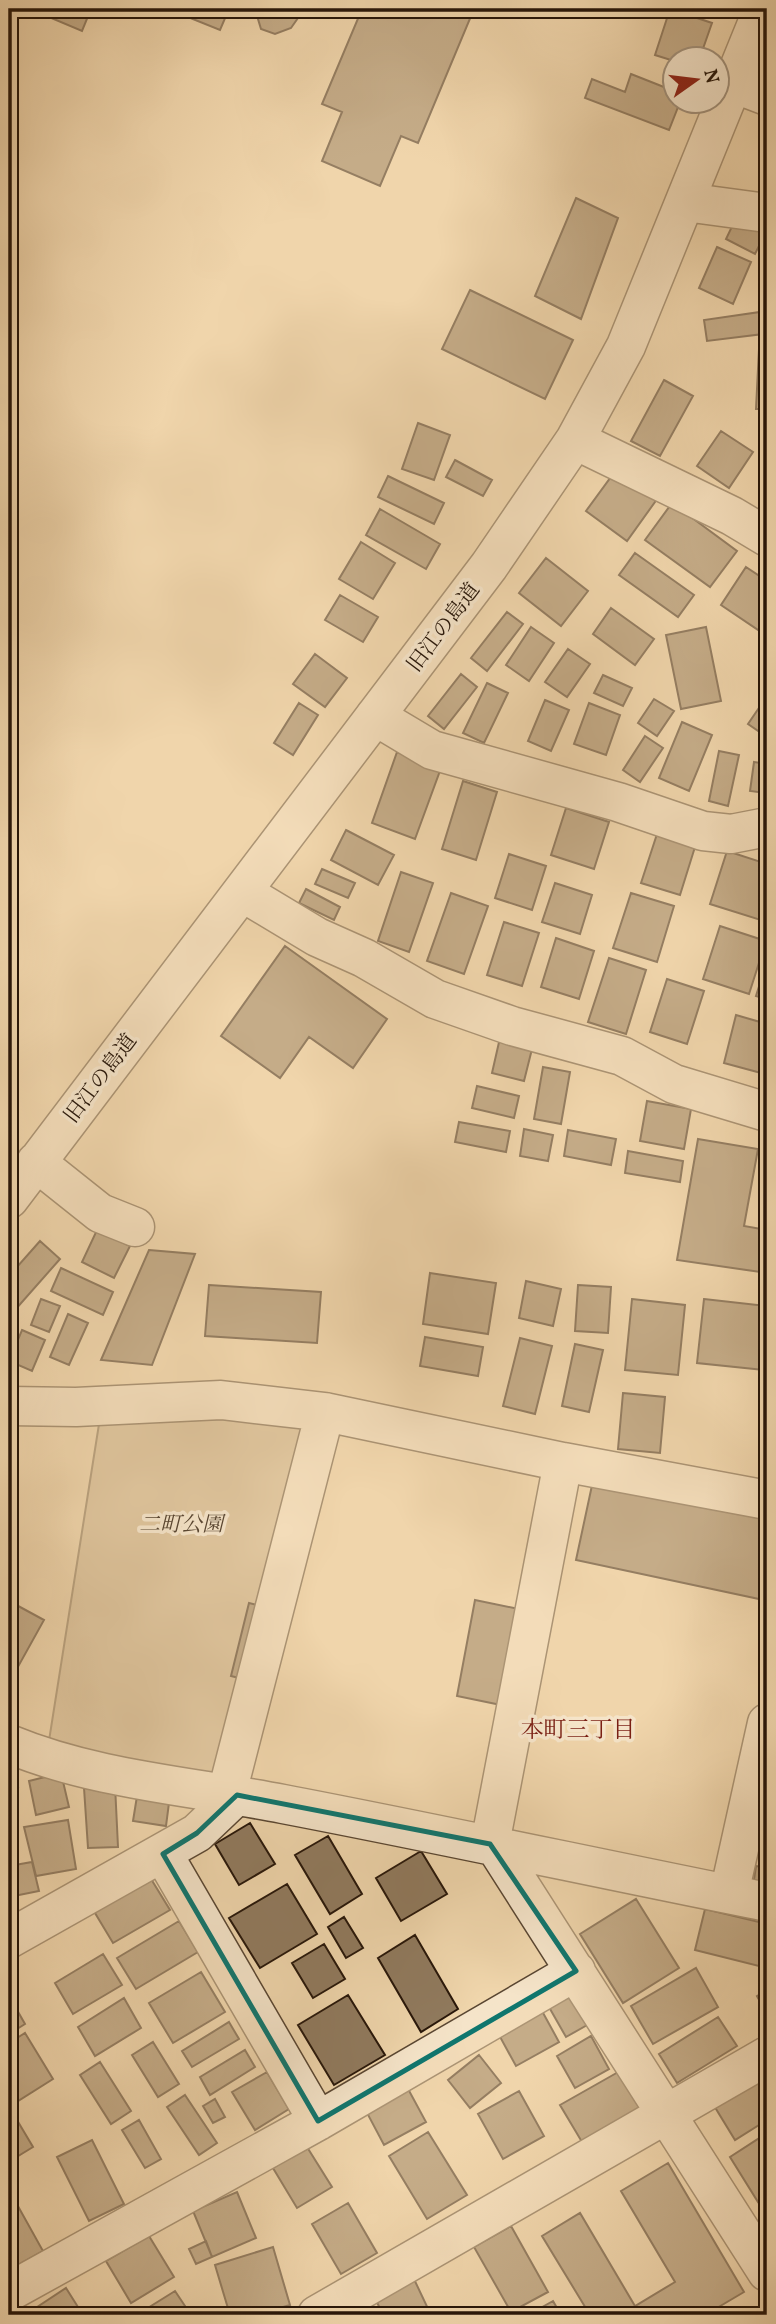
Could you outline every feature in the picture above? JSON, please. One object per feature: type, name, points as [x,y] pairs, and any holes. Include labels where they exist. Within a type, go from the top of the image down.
[{"type":"street","name":"旧江の島道","points":[[18,1181],[242,892],[489,566],[575,440],[626,346],[685,202],[750,89],[763,9]]},
{"type":"street","points":[[685,202],[767,213]]},
{"type":"street","points":[[575,440],[732,516],[767,537]]},
{"type":"street","points":[[375,716],[432,750],[618,802],[703,831],[731,834],[767,827]]},
{"type":"street","points":[[242,892],[317,937],[364,958],[435,999],[512,1026],[622,1056],[674,1084],[767,1112]]},
{"type":"street","points":[[18,1181],[135,1227]]},
{"type":"street","points":[[9,1406],[76,1407],[221,1400],[325,1412],[563,1462],[767,1500]]},
{"type":"street","points":[[9,1939],[197,1833],[232,1794],[325,1412]]},
{"type":"street","points":[[563,1462],[492,1845],[576,1970],[767,2272]]},
{"type":"street","points":[[729,1894],[767,1723]]},
{"type":"street","points":[[9,1744],[39,1757],[117,1776],[232,1794],[767,1902]]},
{"type":"street","points":[[163,1854],[318,2121]]},
{"type":"street","points":[[9,2292],[318,2121],[576,1970]]},
{"type":"street","points":[[317,2315],[767,2056]]},
{"type":"highlighted area","points":[[237,1795],[490,1844],[576,1971],[318,2121],[163,1854],[197,1833]]},
{"type":"green space","name":"二町公園","points":[[224,1419],[306,1429],[217,1779],[48,1747],[99,1424]]},
{"type":"building","points":[[30,9],[91,9],[82,31]]},
{"type":"building","points":[[168,9],[229,9],[220,30]]},
{"type":"building","points":[[255,9],[313,9],[309,18],[298,18],[291,28],[275,34],[261,29]]},
{"type":"building","points":[[362,9],[474,9],[418,143],[401,136],[380,186],[322,161],[342,112],[322,104]]},
{"type":"building","points":[[670,9],[712,23],[704,46],[660,46],[660,57],[655,55]]},
{"type":"building","points":[[631,74],[660,85],[660,116],[674,116],[669,130],[585,98],[592,79],[625,92]]},
{"type":"building","points":[[576,198],[618,218],[581,319],[535,296]]},
{"type":"building","points":[[737,216],[767,230],[755,254],[726,239]]},
{"type":"building","points":[[717,247],[751,262],[733,304],[699,288]]},
{"type":"building","points":[[767,275],[767,307],[761,277]]},
{"type":"building","points":[[470,290],[573,340],[545,399],[442,349]]},
{"type":"building","points":[[760,312],[763,334],[707,341],[704,320]]},
{"type":"building","points":[[759,349],[767,350],[767,409],[756,409]]},
{"type":"building","points":[[664,380],[693,396],[660,456],[631,441]]},
{"type":"building","points":[[418,423],[450,435],[434,480],[402,469]]},
{"type":"building","points":[[721,431],[753,452],[729,488],[697,466]]},
{"type":"building","points":[[455,460],[492,480],[483,496],[446,477]]},
{"type":"building","points":[[619,466],[660,495],[627,541],[586,511]]},
{"type":"building","points":[[388,476],[444,503],[434,524],[378,497]]},
{"type":"building","points":[[672,503],[737,551],[710,587],[645,540]]},
{"type":"building","points":[[380,509],[440,544],[426,569],[366,535]]},
{"type":"building","points":[[361,542],[395,563],[373,599],[339,579]]},
{"type":"building","points":[[635,553],[694,595],[678,617],[619,575]]},
{"type":"building","points":[[546,558],[588,591],[561,626],[519,593]]},
{"type":"building","points":[[746,567],[767,581],[767,636],[721,605]]},
{"type":"building","points":[[340,595],[378,617],[363,642],[325,620]]},
{"type":"building","points":[[611,608],[654,639],[635,665],[593,634]]},
{"type":"building","points":[[507,612],[523,624],[487,671],[471,658]]},
{"type":"building","points":[[531,627],[554,643],[529,681],[506,665]]},
{"type":"building","points":[[706,627],[721,701],[681,709],[666,635]]},
{"type":"building","points":[[568,649],[590,664],[567,697],[545,682]]},
{"type":"building","points":[[315,654],[347,678],[325,707],[293,684]]},
{"type":"building","points":[[461,674],[477,687],[444,729],[428,716]]},
{"type":"building","points":[[603,675],[632,688],[623,706],[594,693]]},
{"type":"building","points":[[487,683],[508,693],[484,743],[463,733]]},
{"type":"building","points":[[767,696],[767,737],[748,724]]},
{"type":"building","points":[[654,699],[674,711],[657,736],[638,723]]},
{"type":"building","points":[[545,700],[569,710],[551,751],[528,741]]},
{"type":"building","points":[[299,703],[318,715],[293,755],[274,743]]},
{"type":"building","points":[[589,703],[620,715],[606,755],[574,744]]},
{"type":"building","points":[[682,722],[712,735],[689,791],[659,778]]},
{"type":"building","points":[[645,736],[663,748],[640,782],[623,770]]},
{"type":"building","points":[[719,751],[739,755],[728,806],[709,801]]},
{"type":"building","points":[[397,752],[441,768],[415,839],[372,823]]},
{"type":"building","points":[[754,762],[767,764],[767,793],[750,791]]},
{"type":"building","points":[[463,781],[497,792],[476,860],[442,849]]},
{"type":"building","points":[[566,808],[609,822],[594,869],[551,855]]},
{"type":"building","points":[[346,830],[394,855],[378,885],[331,860]]},
{"type":"building","points":[[657,834],[695,847],[680,895],[641,883]]},
{"type":"building","points":[[727,851],[767,864],[767,922],[710,904]]},
{"type":"building","points":[[509,854],[546,866],[532,910],[495,898]]},
{"type":"building","points":[[322,869],[355,883],[348,898],[315,884]]},
{"type":"building","points":[[401,872],[433,883],[409,952],[378,941]]},
{"type":"building","points":[[555,883],[592,895],[580,934],[542,922]]},
{"type":"building","points":[[306,889],[340,907],[334,920],[299,903]]},
{"type":"building","points":[[451,893],[488,906],[464,974],[427,961]]},
{"type":"building","points":[[631,893],[674,906],[657,962],[613,948]]},
{"type":"building","points":[[504,922],[539,933],[522,986],[487,975]]},
{"type":"building","points":[[720,926],[766,941],[749,994],[703,979]]},
{"type":"building","points":[[556,938],[594,951],[579,999],[541,987]]},
{"type":"building","points":[[285,946],[387,1019],[353,1068],[309,1037],[280,1078],[221,1036]]},
{"type":"building","points":[[609,958],[646,970],[626,1034],[588,1022]]},
{"type":"building","points":[[667,979],[704,991],[687,1044],[650,1032]]},
{"type":"building","points":[[761,980],[767,982],[767,999],[756,996]]},
{"type":"building","points":[[736,1015],[767,1024],[767,1050],[761,1073],[724,1063]]},
{"type":"building","points":[[502,1029],[535,1037],[524,1081],[492,1073]]},
{"type":"building","points":[[543,1067],[570,1072],[561,1124],[534,1119]]},
{"type":"building","points":[[477,1086],[519,1096],[514,1118],[472,1108]]},
{"type":"building","points":[[647,1101],[691,1109],[684,1149],[640,1141]]},
{"type":"building","points":[[459,1122],[510,1131],[506,1152],[455,1142]]},
{"type":"building","points":[[524,1129],[553,1135],[548,1161],[520,1156]]},
{"type":"building","points":[[568,1130],[616,1139],[611,1165],[564,1156]]},
{"type":"building","points":[[698,1139],[758,1149],[744,1226],[767,1230],[767,1273],[677,1260]]},
{"type":"building","points":[[628,1151],[683,1161],[680,1182],[625,1173]]},
{"type":"building","points":[[97,1230],[130,1246],[114,1278],[82,1262]]},
{"type":"building","points":[[40,1241],[60,1259],[15,1310],[9,1304],[9,1276]]},
{"type":"building","points":[[149,1250],[195,1254],[152,1365],[101,1360]]},
{"type":"building","points":[[61,1268],[113,1292],[103,1315],[51,1291]]},
{"type":"building","points":[[430,1273],[496,1283],[488,1334],[423,1324]]},
{"type":"building","points":[[526,1281],[561,1289],[553,1326],[519,1318]]},
{"type":"building","points":[[209,1285],[321,1292],[317,1343],[205,1336]]},
{"type":"building","points":[[578,1285],[611,1287],[608,1333],[575,1331]]},
{"type":"building","points":[[41,1299],[60,1306],[49,1332],[31,1325]]},
{"type":"building","points":[[632,1299],[685,1305],[678,1375],[625,1370]]},
{"type":"building","points":[[704,1299],[767,1306],[764,1370],[697,1363]]},
{"type":"building","points":[[68,1314],[88,1323],[69,1365],[50,1357]]},
{"type":"building","points":[[22,1330],[45,1340],[32,1371],[9,1361]]},
{"type":"building","points":[[425,1337],[483,1347],[478,1376],[420,1366]]},
{"type":"building","points":[[520,1338],[552,1346],[535,1414],[503,1406]]},
{"type":"building","points":[[575,1344],[603,1350],[589,1412],[562,1406]]},
{"type":"building","points":[[623,1393],[665,1397],[660,1453],[618,1449]]},
{"type":"building","points":[[594,1476],[767,1513],[767,1558],[759,1599],[576,1560]]},
{"type":"building","points":[[475,1600],[519,1609],[501,1705],[457,1696]]},
{"type":"building","points":[[9,1601],[44,1620],[9,1683]]},
{"type":"building","points":[[249,1603],[269,1608],[251,1681],[231,1676]]},
{"type":"building","points":[[61,1773],[69,1807],[36,1815],[29,1781]]},
{"type":"building","points":[[9,1783],[18,1788],[9,1808]]},
{"type":"building","points":[[115,1785],[118,1847],[88,1848],[84,1788]]},
{"type":"building","points":[[138,1790],[170,1795],[166,1826],[133,1821]]},
{"type":"building","points":[[68,1820],[76,1869],[36,1876],[24,1827]]},
{"type":"building","points":[[250,1823],[275,1864],[239,1885],[215,1844]]},
{"type":"building","points":[[762,1833],[767,1834],[767,1858],[759,1857]]},
{"type":"building","points":[[328,1836],[362,1894],[330,1914],[295,1855]]},
{"type":"building","points":[[421,1851],[447,1894],[401,1921],[376,1878]]},
{"type":"building","points":[[32,1862],[39,1891],[9,1897],[9,1866]]},
{"type":"building","points":[[756,1866],[767,1868],[767,1889],[753,1887]]},
{"type":"building","points":[[148,1874],[170,1910],[113,1943],[92,1908]]},
{"type":"building","points":[[287,1884],[317,1934],[260,1968],[229,1918]]},
{"type":"building","points":[[636,1899],[679,1968],[623,2003],[580,1934]]},
{"type":"building","points":[[705,1909],[767,1924],[767,1968],[695,1950]]},
{"type":"building","points":[[344,1917],[363,1948],[346,1958],[328,1927]]},
{"type":"building","points":[[179,1921],[198,1952],[136,1989],[117,1958]]},
{"type":"building","points":[[415,1935],[458,2009],[421,2032],[378,1958]]},
{"type":"building","points":[[324,1944],[345,1979],[313,1998],[292,1963]]},
{"type":"building","points":[[103,1954],[122,1985],[73,2014],[55,1983]]},
{"type":"building","points":[[696,1968],[718,2007],[653,2044],[631,2006]]},
{"type":"building","points":[[201,1972],[225,2012],[173,2043],[149,2003]]},
{"type":"building","points":[[567,1987],[589,2024],[566,2037],[545,2000]]},
{"type":"building","points":[[767,1990],[767,2014],[757,1996]]},
{"type":"building","points":[[348,1995],[385,2055],[334,2085],[298,2025]]},
{"type":"building","points":[[9,1996],[25,2024],[9,2034]]},
{"type":"building","points":[[124,1998],[141,2028],[95,2056],[78,2027]]},
{"type":"building","points":[[542,2011],[559,2042],[516,2066],[499,2035]]},
{"type":"building","points":[[718,2017],[737,2046],[677,2083],[659,2054]]},
{"type":"building","points":[[229,2022],[239,2039],[192,2067],[182,2051]]},
{"type":"building","points":[[25,2033],[53,2079],[18,2101],[9,2086],[9,2043]]},
{"type":"building","points":[[591,2036],[609,2069],[575,2088],[557,2056]]},
{"type":"building","points":[[153,2042],[179,2084],[158,2097],[132,2055]]},
{"type":"building","points":[[245,2050],[255,2067],[210,2095],[200,2077]]},
{"type":"building","points":[[479,2055],[501,2083],[470,2108],[448,2080]]},
{"type":"building","points":[[100,2062],[131,2111],[111,2124],[80,2075]]},
{"type":"building","points":[[620,2071],[641,2108],[582,2142],[560,2105]]},
{"type":"building","points":[[767,2071],[767,2120],[735,2140],[713,2104]]},
{"type":"building","points":[[267,2072],[289,2109],[255,2130],[232,2092]]},
{"type":"building","points":[[407,2087],[426,2122],[384,2145],[366,2111]]},
{"type":"building","points":[[519,2091],[544,2136],[503,2159],[478,2114]]},
{"type":"building","points":[[185,2095],[217,2143],[199,2155],[167,2107]]},
{"type":"building","points":[[215,2099],[225,2117],[213,2123],[203,2106]]},
{"type":"building","points":[[14,2115],[33,2147],[10,2161],[9,2118]]},
{"type":"building","points":[[139,2120],[161,2159],[145,2168],[122,2130]]},
{"type":"building","points":[[428,2132],[467,2195],[427,2219],[389,2156]]},
{"type":"building","points":[[767,2133],[767,2196],[758,2202],[730,2157]]},
{"type":"building","points":[[92,2140],[124,2204],[89,2221],[57,2157]]},
{"type":"building","points":[[307,2147],[332,2187],[297,2208],[273,2168]]},
{"type":"building","points":[[668,2163],[744,2292],[705,2315],[590,2315],[542,2236],[580,2213],[635,2306],[675,2282],[621,2191]]},
{"type":"building","points":[[237,2192],[256,2238],[212,2257],[193,2211]]},
{"type":"building","points":[[14,2199],[43,2251],[9,2270],[9,2202]]},
{"type":"building","points":[[348,2203],[377,2253],[341,2274],[312,2224]]},
{"type":"building","points":[[511,2226],[548,2292],[511,2312],[474,2247]]},
{"type":"building","points":[[149,2236],[174,2277],[131,2303],[106,2261]]},
{"type":"building","points":[[206,2241],[212,2257],[196,2264],[189,2249]]},
{"type":"building","points":[[273,2247],[290,2305],[256,2315],[230,2315],[215,2265]]},
{"type":"building","points":[[413,2277],[431,2315],[383,2315],[374,2296]]},
{"type":"building","points":[[66,2288],[83,2315],[29,2315],[28,2313]]},
{"type":"building","points":[[175,2291],[191,2315],[146,2315],[143,2311]]},
{"type":"building","points":[[553,2301],[561,2315],[528,2315]]},
{"type":"district","name":"本町三丁目","points":[[578,1729]]}]
